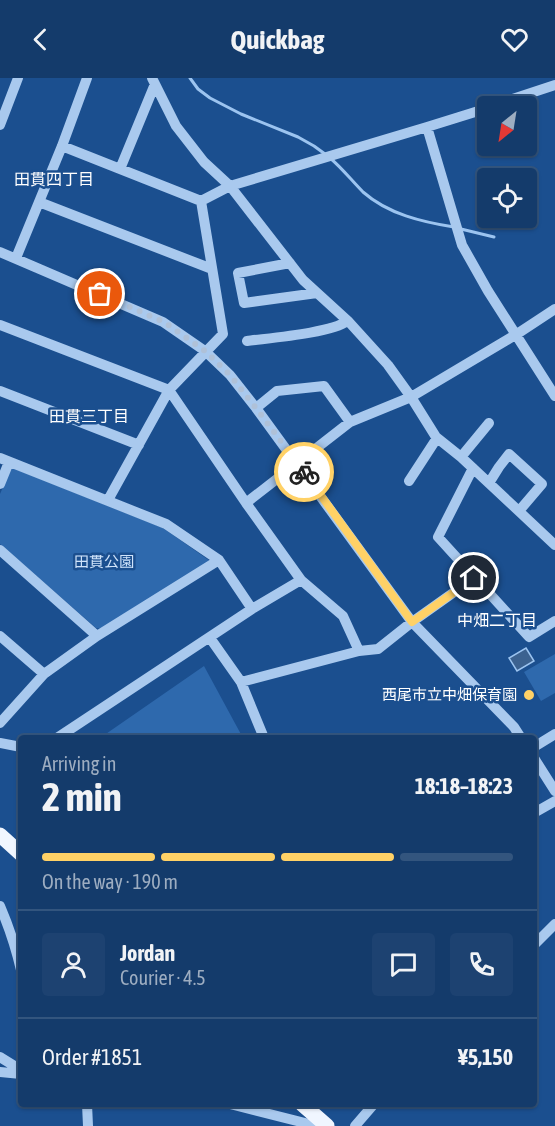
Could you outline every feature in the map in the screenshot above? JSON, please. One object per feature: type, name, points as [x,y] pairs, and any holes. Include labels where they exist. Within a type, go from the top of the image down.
[{"type":"main road","points":[[0,835],[18,851]]},
{"type":"main road","points":[[305,1107],[327,1126]]},
{"type":"street","points":[[0,125],[18,78]]},
{"type":"street","points":[[16,258],[87,78]]},
{"type":"street","points":[[120,169],[153,81]]},
{"type":"street","points":[[153,81],[176,126],[204,162],[230,186],[303,280],[347,321],[388,365],[437,438],[461,457],[555,545]]},
{"type":"street","points":[[524,96],[555,86]]},
{"type":"street","points":[[62,146],[201,201],[230,186],[477,111]]},
{"type":"street","points":[[427,127],[462,245],[488,291],[555,395]]},
{"type":"street","points":[[108,500],[169,390],[223,334],[201,201]]},
{"type":"street","points":[[39,202],[212,269]]},
{"type":"street","points":[[0,252],[164,322],[205,351],[230,375],[256,408],[412,622],[514,727],[519,735]]},
{"type":"street","points":[[290,263],[238,273],[244,303],[317,293]]},
{"type":"street","points":[[246,503],[350,422],[411,397],[555,309]]},
{"type":"street","points":[[247,341],[342,326],[347,321]]},
{"type":"street","points":[[0,325],[169,390],[301,580],[343,616],[359,651]]},
{"type":"street","points":[[256,408],[277,391],[324,386],[350,422]]},
{"type":"street","points":[[0,391],[139,445]]},
{"type":"street","points":[[461,457],[489,423]]},
{"type":"street","points":[[410,481],[437,438]]},
{"type":"street","points":[[489,483],[509,454],[542,484],[519,511]]},
{"type":"street","points":[[0,484],[4,460],[166,524],[219,560],[252,609]]},
{"type":"street","points":[[473,468],[438,537],[529,637],[555,621]]},
{"type":"street","points":[[0,550],[97,636]]},
{"type":"street","points":[[0,723],[44,674],[97,636],[219,560]]},
{"type":"street","points":[[241,682],[359,651],[378,649],[474,578]]},
{"type":"street","points":[[62,735],[252,609],[301,580]]},
{"type":"street","points":[[0,636],[44,674]]},
{"type":"street","points":[[210,638],[241,682],[263,735]]},
{"type":"street","points":[[537,745],[555,734]]},
{"type":"street","points":[[0,742],[18,746]]},
{"type":"street","points":[[537,763],[555,791]]},
{"type":"street","points":[[537,811],[555,801]]},
{"type":"street","points":[[0,906],[18,959]]},
{"type":"street","points":[[537,942],[555,924]]},
{"type":"street","points":[[0,1057],[18,1070]]},
{"type":"street","points":[[0,1072],[18,1072]]},
{"type":"street","points":[[87,1107],[88,1126]]},
{"type":"street","points":[[243,1107],[317,1126]]},
{"type":"street","points":[[355,1126],[371,1107]]},
{"type":"green space","name":"田貫公園","points":[[13,468],[163,528],[210,561],[102,629],[96,628],[0,544],[0,494]]},
{"type":"green space","points":[[555,654],[555,693],[541,701],[524,672]]},
{"type":"green space","points":[[204,666],[241,735],[104,735]]},
{"type":"shaded area","points":[[526,648],[534,661],[517,671],[509,658]]},
{"type":"waterway","points":[[190,78],[198,89],[210,98],[241,114],[298,137],[325,154]]},
{"type":"waterway","points":[[330,158],[363,192],[383,206],[418,220],[454,227]]},
{"type":"waterway","points":[[461,229],[494,237]]},
{"type":"way so far","points":[[100,294],[164,322],[205,351],[230,375],[304,472]]},
{"type":"place","name":"西尾市立中畑保育園","points":[[529,695]]},
{"type":"district","name":"田貫四丁目","points":[[54,179]]},
{"type":"district","name":"田貫三丁目","points":[[89,416]]},
{"type":"district","name":"中畑二丁目","points":[[497,620]]},
{"type":"route","points":[[304,472],[412,622],[474,578]]}]
